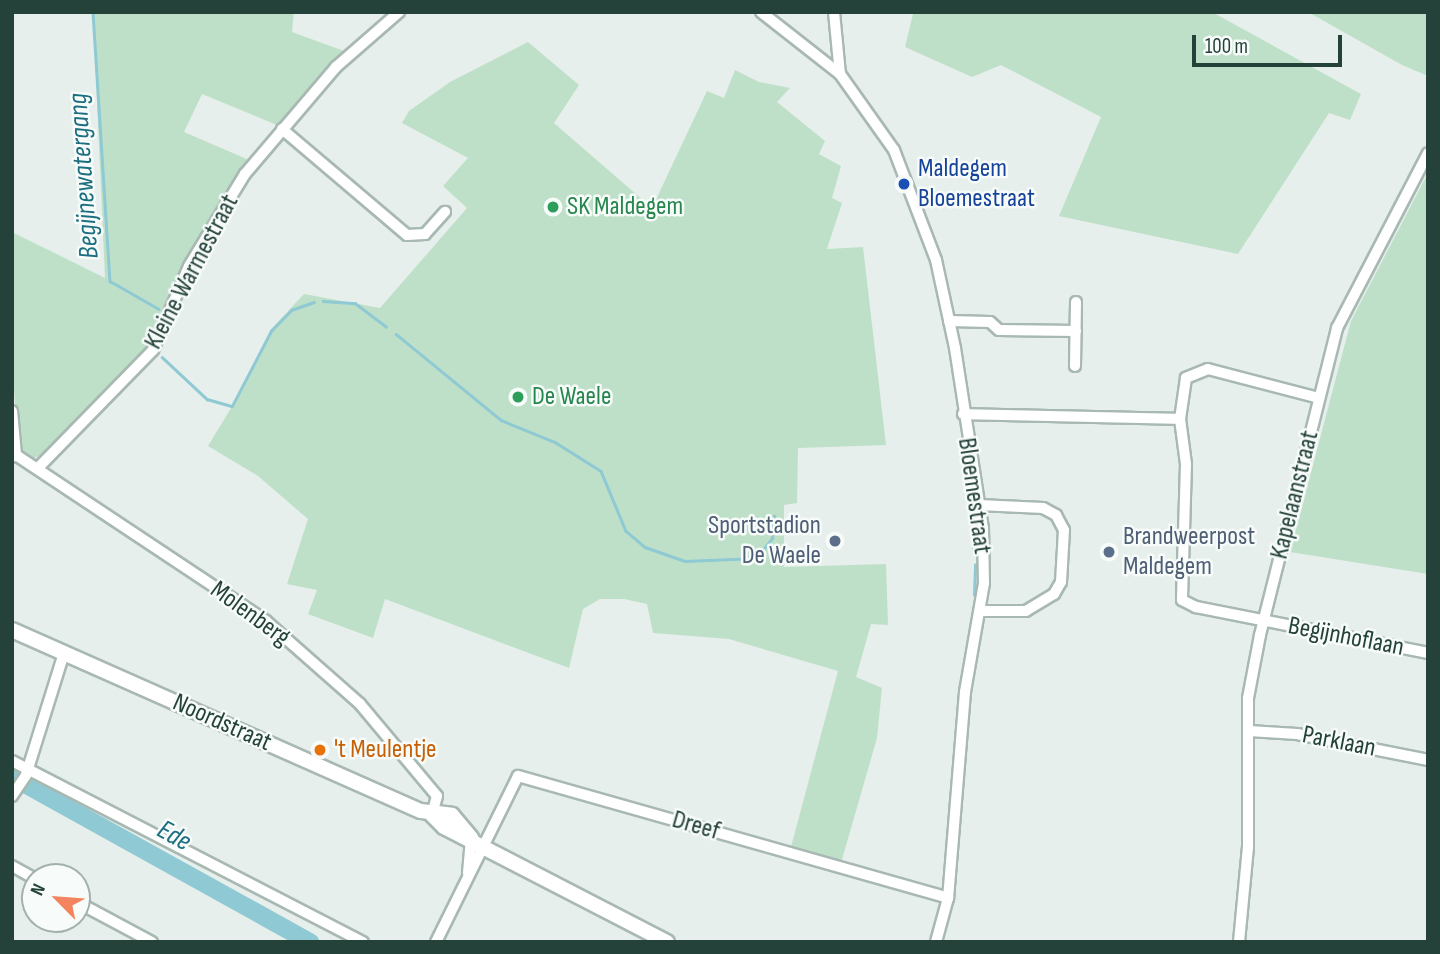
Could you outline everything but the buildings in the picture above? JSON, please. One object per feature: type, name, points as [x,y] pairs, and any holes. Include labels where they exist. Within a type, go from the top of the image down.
[{"type":"street","name":"Kleine Warmestraat","points":[[38,468],[153,350],[206,234],[245,174],[336,67],[399,12]]},
{"type":"street","name":"Bloemestraat","points":[[761,12],[840,75],[876,122],[907,180],[936,260],[949,321],[983,528],[981,611],[965,692],[948,898],[936,942]]},
{"type":"street","points":[[834,12],[840,75]]},
{"type":"street","points":[[282,129],[407,235],[425,234],[446,212]]},
{"type":"street","name":"Kapelaanstraat","points":[[1239,942],[1248,847],[1248,698],[1264,621],[1319,398],[1348,302],[1428,153]]},
{"type":"street","points":[[1075,366],[1076,302]]},
{"type":"street","points":[[949,321],[990,322],[999,330],[1076,331]]},
{"type":"street","points":[[963,414],[1180,419],[1182,386],[1199,369],[1319,398]]},
{"type":"street","points":[[12,411],[14,456]]},
{"type":"street","name":"Begijnhoflaan","points":[[1180,419],[1186,464],[1182,600],[1196,607],[1428,653]]},
{"type":"street","name":"Molenberg","points":[[14,456],[38,468],[63,490],[266,621],[339,685],[437,796],[432,815]]},
{"type":"street","points":[[979,505],[1043,508],[1056,515],[1064,530],[1061,582],[1054,594],[1026,611],[981,611]]},
{"type":"street","name":"Noordstraat","points":[[12,629],[432,815],[452,816],[477,842],[667,942]]},
{"type":"street","points":[[16,791],[27,771],[64,653]]},
{"type":"street","name":"Parklaan","points":[[1249,732],[1297,734],[1428,760]]},
{"type":"street","points":[[12,761],[363,942]]},
{"type":"street","name":"Dreef","points":[[477,842],[519,776],[948,898]]},
{"type":"street","points":[[436,942],[468,873],[477,842]]},
{"type":"street","points":[[91,909],[152,942]]},
{"type":"green space","points":[[93,12],[294,12],[292,32],[344,51],[277,125],[202,94],[184,132],[249,160],[189,256],[157,335],[44,454],[34,458],[23,452],[18,437],[12,367],[12,232],[105,278]]},
{"type":"green space","points":[[908,12],[1212,12],[1361,94],[1350,120],[1329,113],[1238,254],[1059,216],[1101,117],[1001,65],[972,77],[905,47],[913,14]]},
{"type":"green space","points":[[1308,12],[1428,12],[1428,76],[1402,65]]},
{"type":"green space","name":"De Waele","points":[[528,42],[579,85],[554,123],[652,208],[707,91],[724,98],[735,70],[759,82],[790,88],[777,102],[825,141],[819,154],[841,166],[832,198],[842,203],[827,249],[863,247],[886,445],[798,448],[797,503],[784,505],[784,567],[886,564],[888,625],[871,624],[856,677],[882,688],[877,738],[841,863],[791,847],[838,671],[729,639],[653,633],[647,604],[624,599],[600,599],[583,609],[569,668],[385,599],[373,638],[308,614],[317,590],[287,584],[308,519],[258,476],[208,446],[245,385],[271,329],[304,294],[380,308],[467,208],[443,186],[468,158],[402,123],[409,111],[450,82]]},
{"type":"green space","points":[[1428,173],[1428,574],[1290,552],[1351,321]]},
{"type":"waterway","name":"Begijnewatergang","points":[[93,12],[110,281],[159,309]]},
{"type":"waterway","name":"Begijnewatergang","points":[[323,301],[355,303],[386,326]]},
{"type":"waterway","name":"Begijnewatergang","points":[[162,357],[207,399],[232,406],[271,331],[291,310],[314,302]]},
{"type":"waterway","name":"Begijnewatergang","points":[[396,334],[501,420],[555,442],[601,471],[626,531],[645,547],[685,561],[757,558],[772,538],[774,516]]},
{"type":"waterway","name":"Begijnewatergang","points":[[973,540],[974,552]]},
{"type":"waterway","name":"Begijnewatergang","points":[[974,595],[975,565]]},
{"type":"waterway","name":"Ede","points":[[12,777],[310,942]]},
{"type":"place","name":"Maldegem Bloemestraat","points":[[904,184]]},
{"type":"place","name":"SK Maldegem","points":[[553,207]]},
{"type":"place","name":"De Waele","points":[[518,397]]},
{"type":"place","name":"Sportstadion De Waele","points":[[835,541]]},
{"type":"place","name":"Brandweerpost Maldegem","points":[[1109,552]]},
{"type":"place","name":"'t Meulentje","points":[[320,750]]}]
